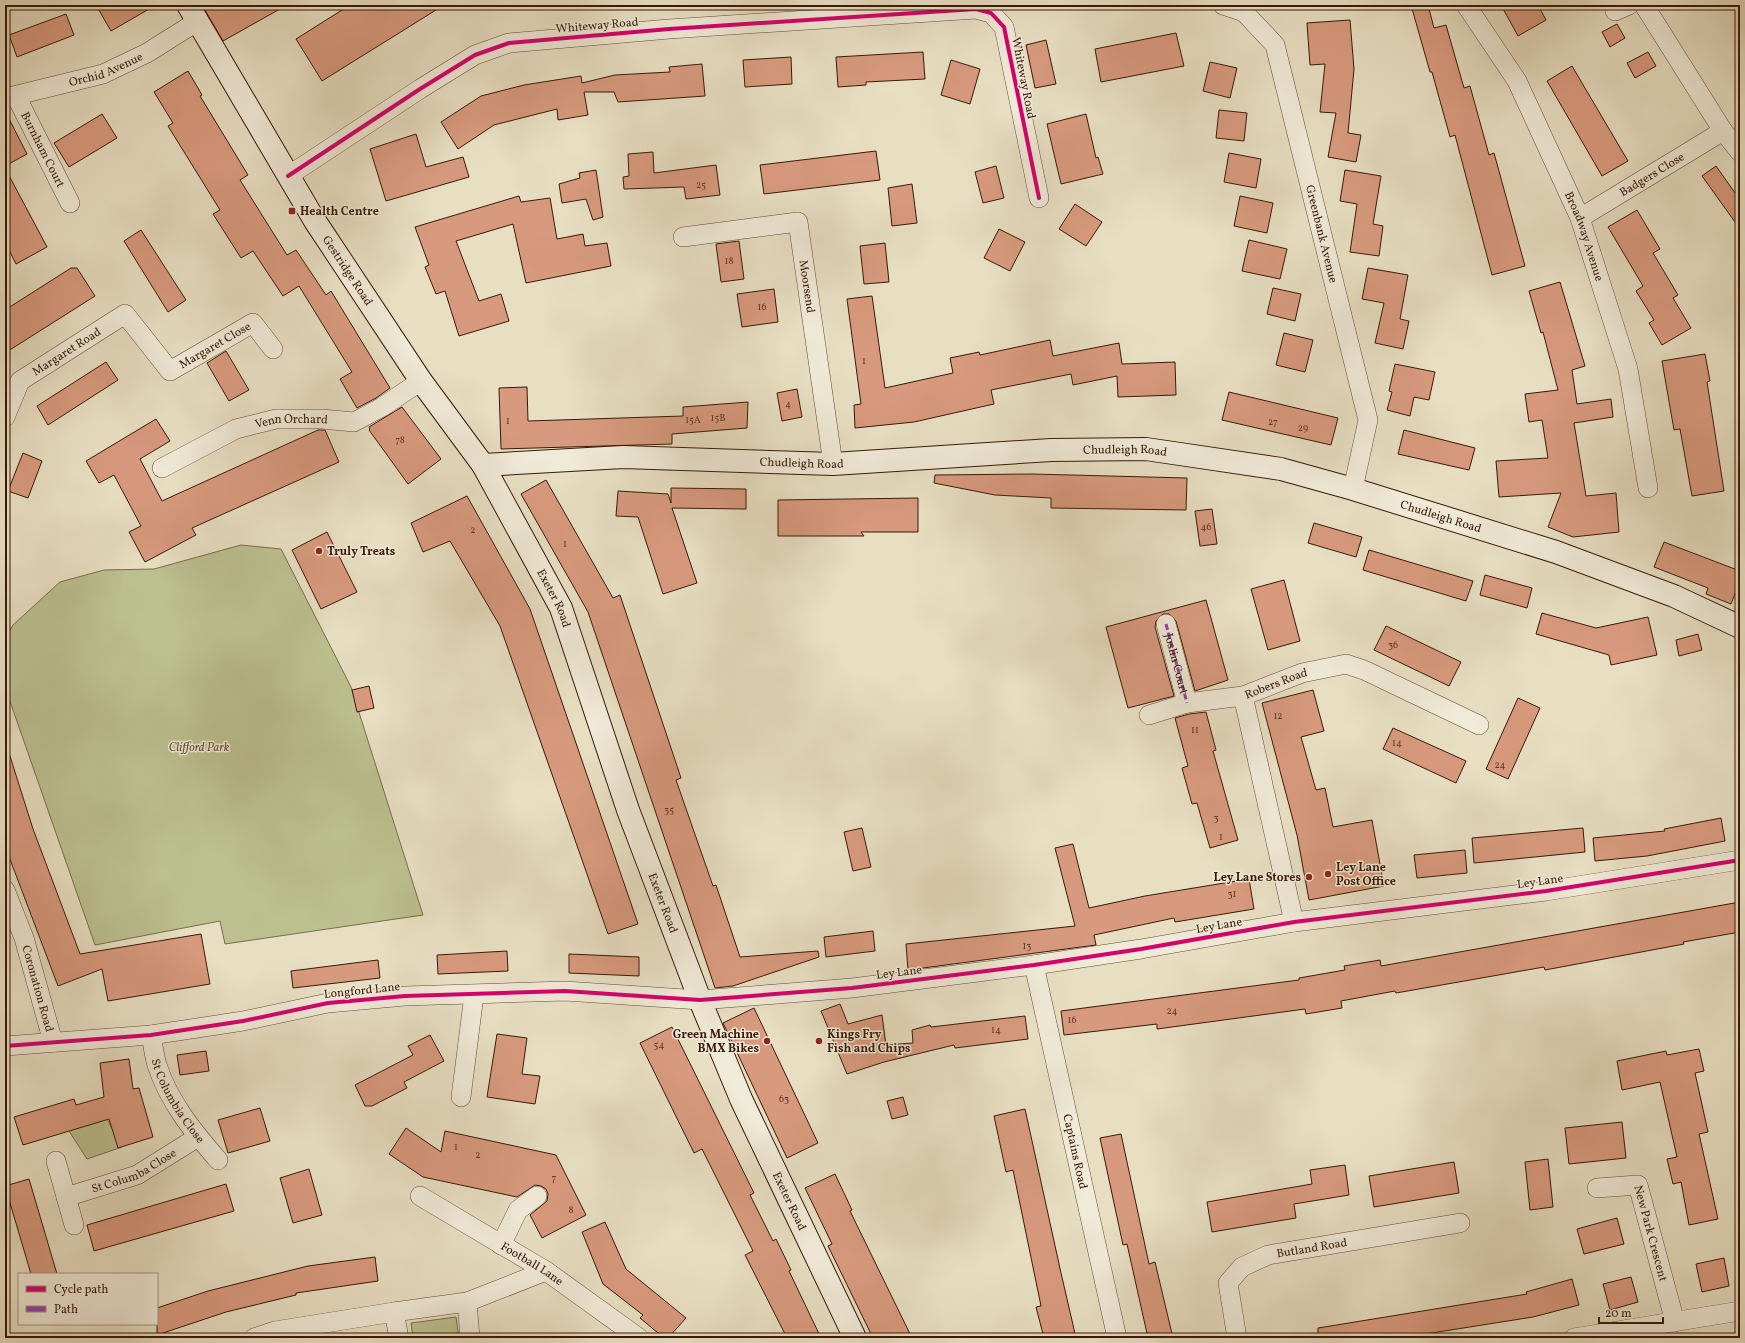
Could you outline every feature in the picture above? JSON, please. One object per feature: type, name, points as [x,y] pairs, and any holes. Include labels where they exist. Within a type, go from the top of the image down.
[{"type":"main road","name":"Gestridge Road","points":[[193,13],[315,221],[421,381],[483,465]]},
{"type":"main road","name":"Chudleigh Road","points":[[483,465],[623,457],[833,464],[1051,450],[1146,449],[1281,469],[1353,489],[1556,552],[1674,596],[1740,627]]},
{"type":"main road","name":"Exeter Road","points":[[483,465],[560,608],[628,810],[700,1000],[741,1098],[855,1338]]},
{"type":"street","name":"Greenbank Avenue","points":[[1223,5],[1244,12],[1275,45],[1368,420],[1353,489]]},
{"type":"street","name":"Broadway Avenue","points":[[1466,5],[1518,81],[1580,218],[1628,369],[1648,488]]},
{"type":"street","points":[[1644,5],[1723,131],[1740,152]]},
{"type":"street","name":"Whiteway Road","points":[[288,176],[463,62],[476,55],[509,43],[692,28],[976,9],[991,13],[1004,27],[1039,198]]},
{"type":"street","name":"Orchid Avenue","points":[[11,97],[103,74],[147,52],[193,13]]},
{"type":"street","name":"Burnham Court","points":[[11,97],[70,203]]},
{"type":"street","name":"Badgers Close","points":[[1580,218],[1723,131]]},
{"type":"street","name":"Moorsend","points":[[683,237],[798,222],[833,464]]},
{"type":"street","name":"Margaret Close","points":[[125,314],[170,371],[254,323],[273,349]]},
{"type":"street","name":"Margaret Road","points":[[5,417],[20,381],[125,314]]},
{"type":"street","name":"Venn Orchard","points":[[162,468],[236,428],[276,419],[322,419],[354,422],[382,407],[421,381]]},
{"type":"street","name":"Joslin Court","points":[[1166,624],[1187,703]]},
{"type":"street","name":"Robers Road","points":[[1294,922],[1243,696],[1302,673],[1346,664],[1364,670],[1479,725]]},
{"type":"street","name":"Joslin Court","points":[[1149,715],[1187,703],[1243,696]]},
{"type":"street","name":"Ley Lane","points":[[700,1000],[852,988],[1034,965],[1141,949],[1294,922],[1546,891],[1740,860]]},
{"type":"street","name":"Coronation Road","points":[[5,890],[24,938],[53,1042]]},
{"type":"street","name":"Captains Road","points":[[1034,965],[1117,1338]]},
{"type":"street","name":"Longford Lane","points":[[5,1046],[151,1035],[242,1021],[328,1003],[405,996],[565,991],[700,1000]]},
{"type":"street","points":[[461,1097],[474,995]]},
{"type":"street","name":"St Columbia Close","points":[[151,1035],[156,1064],[168,1093],[198,1137],[218,1160]]},
{"type":"street","name":"St Columba Close","points":[[66,1197],[137,1174],[198,1137]]},
{"type":"street","points":[[56,1161],[74,1225]]},
{"type":"street","name":"New Park Crescent","points":[[1597,1188],[1638,1184],[1675,1322]]},
{"type":"street","name":"Football Lane","points":[[420,1196],[546,1271],[638,1338]]},
{"type":"street","points":[[501,1245],[518,1210],[537,1196]]},
{"type":"street","name":"Butland Road","points":[[1237,1338],[1228,1283],[1242,1267],[1268,1256],[1460,1223]]},
{"type":"street","points":[[254,1338],[275,1331],[467,1302],[546,1271]]},
{"type":"street","points":[[467,1302],[470,1338]]},
{"type":"street","points":[[1574,1338],[1615,1335],[1675,1322],[1740,1311]]},
{"type":"street","points":[[394,1312],[399,1338]]},
{"type":"green space","name":"Clifford Park","points":[[241,545],[281,549],[351,687],[423,915],[225,944],[220,921],[95,945],[5,687],[5,639],[13,625],[60,582],[104,570],[154,569]]},
{"type":"green space","points":[[106,1117],[122,1147],[87,1159],[69,1131]]},
{"type":"green space","points":[[456,1317],[459,1338],[413,1338],[411,1323]]},
{"type":"building","points":[[96,5],[156,5],[111,31]]},
{"type":"building","points":[[202,5],[287,5],[223,41]]},
{"type":"building","points":[[350,5],[444,5],[322,81],[296,39]]},
{"type":"building","points":[[1411,5],[1428,5],[1434,28],[1446,25],[1464,88],[1470,86],[1489,155],[1494,153],[1525,266],[1492,275],[1455,135],[1450,137]]},
{"type":"building","points":[[1501,5],[1538,5],[1546,20],[1518,36]]},
{"type":"building","points":[[66,14],[74,35],[17,57],[9,35]]},
{"type":"building","points":[[1350,20],[1354,69],[1348,133],[1361,135],[1356,162],[1328,157],[1336,113],[1320,112],[1325,64],[1310,65],[1307,23]]},
{"type":"building","points":[[1617,24],[1625,38],[1610,47],[1602,32]]},
{"type":"building","points":[[1176,33],[1184,66],[1101,82],[1095,49]]},
{"type":"building","points":[[1046,40],[1056,84],[1035,88],[1026,45]]},
{"type":"building","points":[[923,52],[925,79],[866,82],[866,85],[838,87],[836,57]]},
{"type":"building","points":[[1648,52],[1656,66],[1635,78],[1627,63]]},
{"type":"building","points":[[791,57],[792,84],[745,87],[743,60]]},
{"type":"building","points":[[951,60],[980,69],[970,104],[941,95]]},
{"type":"building","points":[[1210,62],[1237,68],[1230,98],[1203,91]]},
{"type":"building","points":[[702,64],[705,96],[618,102],[614,92],[584,92],[588,115],[558,120],[557,109],[494,125],[458,149],[441,122],[481,96],[524,85],[581,76],[582,83],[615,75],[670,72],[669,67]]},
{"type":"building","points":[[1572,66],[1628,161],[1602,176],[1547,81]]},
{"type":"building","points":[[188,71],[202,95],[200,96],[248,175],[240,180],[287,255],[296,250],[326,295],[331,291],[390,388],[376,398],[357,408],[340,379],[352,372],[299,286],[283,296],[253,251],[241,258],[213,214],[220,210],[168,126],[173,123],[154,92]]},
{"type":"building","points":[[1219,110],[1247,113],[1244,141],[1216,138]]},
{"type":"building","points":[[5,111],[27,154],[5,166]]},
{"type":"building","points":[[102,114],[117,138],[69,167],[54,143]]},
{"type":"building","points":[[1086,114],[1096,158],[1098,157],[1103,174],[1061,184],[1047,124]]},
{"type":"building","points":[[416,134],[426,167],[463,157],[469,177],[386,201],[370,149]]},
{"type":"building","points":[[876,151],[880,180],[764,194],[760,165]]},
{"type":"building","points":[[653,152],[654,173],[716,165],[720,195],[686,199],[684,187],[624,189],[623,177],[629,176],[628,154]]},
{"type":"building","points":[[1229,153],[1261,159],[1256,188],[1224,182]]},
{"type":"building","points":[[996,166],[1004,198],[983,203],[975,172]]},
{"type":"building","points":[[1716,166],[1740,200],[1740,229],[1702,176]]},
{"type":"building","points":[[5,168],[47,247],[16,264],[5,242]]},
{"type":"building","points":[[596,170],[603,217],[593,220],[586,199],[562,203],[559,184],[580,178],[579,173]]},
{"type":"building","points":[[1345,170],[1381,176],[1373,224],[1383,226],[1379,256],[1350,252],[1357,204],[1340,201]]},
{"type":"building","points":[[912,184],[917,223],[892,226],[888,188]]},
{"type":"building","points":[[519,196],[521,202],[550,198],[557,239],[583,234],[585,246],[607,243],[611,266],[526,283],[513,224],[456,241],[479,301],[501,294],[509,321],[459,336],[445,291],[436,294],[425,267],[429,265],[415,227]]},
{"type":"building","points":[[1240,196],[1273,203],[1267,233],[1234,226]]},
{"type":"building","points":[[1075,204],[1102,222],[1086,246],[1059,229]]},
{"type":"building","points":[[1637,210],[1660,249],[1653,253],[1678,295],[1673,298],[1691,328],[1662,345],[1649,323],[1654,320],[1636,291],[1643,286],[1608,227]]},
{"type":"building","points":[[999,229],[1025,242],[1010,271],[984,258]]},
{"type":"building","points":[[141,230],[186,300],[168,312],[124,241]]},
{"type":"building","points":[[1249,240],[1287,249],[1280,279],[1242,271]]},
{"type":"building","points":[[739,241],[744,279],[721,282],[716,244]]},
{"type":"building","points":[[885,243],[889,282],[864,284],[860,246]]},
{"type":"building","points":[[71,268],[77,268],[95,296],[5,353],[5,310]]},
{"type":"building","points":[[1368,268],[1408,275],[1400,319],[1409,321],[1403,349],[1375,343],[1384,303],[1362,299]]},
{"type":"building","points":[[1560,282],[1585,366],[1572,370],[1577,404],[1611,399],[1613,417],[1574,423],[1586,496],[1616,493],[1619,532],[1573,537],[1548,527],[1561,493],[1499,497],[1496,461],[1548,458],[1542,420],[1529,422],[1525,394],[1558,390],[1543,332],[1541,333],[1529,291]]},
{"type":"building","points":[[1273,288],[1301,294],[1295,321],[1267,314]]},
{"type":"building","points":[[774,289],[778,322],[742,327],[737,294]]},
{"type":"building","points":[[872,296],[885,388],[953,373],[950,358],[979,352],[980,355],[1050,340],[1053,356],[1119,343],[1122,364],[1175,362],[1176,395],[1118,397],[1117,376],[1073,385],[1071,374],[991,390],[994,404],[914,422],[855,428],[854,405],[861,404],[847,299]]},
{"type":"building","points":[[1284,333],[1313,340],[1305,372],[1276,365]]},
{"type":"building","points":[[226,351],[249,390],[229,401],[207,363]]},
{"type":"building","points":[[1705,354],[1710,381],[1707,382],[1724,491],[1692,496],[1680,429],[1674,430],[1662,361]]},
{"type":"building","points":[[106,362],[118,380],[48,425],[37,406]]},
{"type":"building","points":[[1395,364],[1435,372],[1429,400],[1414,397],[1410,416],[1387,410],[1392,392],[1389,391]]},
{"type":"building","points":[[527,387],[528,421],[683,416],[683,407],[748,402],[747,428],[672,434],[672,444],[501,449],[499,388]]},
{"type":"building","points":[[797,389],[802,417],[782,421],[777,393]]},
{"type":"building","points":[[1229,392],[1338,418],[1331,445],[1222,420]]},
{"type":"building","points":[[402,407],[441,459],[408,484],[369,430],[369,427]]},
{"type":"building","points":[[156,419],[170,441],[140,459],[162,501],[318,430],[325,430],[339,462],[192,528],[196,535],[145,562],[129,532],[141,526],[114,475],[99,483],[86,461]]},
{"type":"building","points":[[1404,430],[1475,448],[1469,470],[1398,454]]},
{"type":"building","points":[[23,453],[42,461],[28,498],[8,491]]},
{"type":"building","points":[[1032,474],[1187,478],[1186,510],[1051,508],[1051,498],[995,495],[934,483],[935,475]]},
{"type":"building","points":[[546,480],[613,598],[620,595],[681,778],[676,780],[713,886],[716,885],[740,957],[818,951],[819,957],[733,986],[715,988],[588,612],[521,494]]},
{"type":"building","points":[[671,488],[746,489],[746,509],[672,508],[697,583],[663,594],[638,517],[616,516],[618,491],[668,494],[671,503]]},
{"type":"building","points":[[467,496],[530,609],[638,924],[608,934],[500,626],[450,541],[423,552],[411,523]]},
{"type":"building","points":[[918,498],[918,532],[861,532],[864,536],[778,536],[778,500]]},
{"type":"building","points":[[1212,509],[1217,544],[1200,546],[1195,511]]},
{"type":"building","points":[[1314,523],[1362,537],[1356,557],[1308,543]]},
{"type":"building","points":[[327,532],[357,592],[321,609],[292,550]]},
{"type":"building","points":[[1664,542],[1740,571],[1740,581],[1731,604],[1706,594],[1708,588],[1654,567]]},
{"type":"building","points":[[1369,550],[1473,581],[1466,601],[1363,570]]},
{"type":"building","points":[[1485,575],[1532,588],[1527,608],[1480,595]]},
{"type":"building","points":[[1284,580],[1300,641],[1268,650],[1251,589]]},
{"type":"building","points":[[1206,600],[1228,680],[1195,691],[1176,621],[1169,614],[1163,614],[1156,621],[1155,627],[1174,696],[1128,708],[1106,627]]},
{"type":"building","points":[[1542,613],[1596,628],[1648,617],[1657,655],[1611,665],[1609,655],[1536,634]]},
{"type":"building","points":[[1386,626],[1461,662],[1449,686],[1374,650]]},
{"type":"building","points":[[1698,634],[1702,650],[1679,656],[1676,640]]},
{"type":"building","points":[[369,686],[374,708],[357,712],[352,690]]},
{"type":"building","points":[[1313,690],[1324,731],[1301,737],[1316,790],[1325,788],[1333,827],[1372,820],[1384,886],[1309,900],[1297,835],[1262,703]]},
{"type":"building","points":[[1518,698],[1540,708],[1508,779],[1486,769]]},
{"type":"building","points":[[1206,712],[1216,750],[1213,751],[1238,840],[1210,848],[1197,803],[1192,804],[1182,768],[1188,766],[1175,718],[1189,714]]},
{"type":"building","points":[[1393,728],[1466,761],[1456,783],[1383,749]]},
{"type":"building","points":[[9,753],[33,829],[80,954],[201,934],[210,984],[108,1001],[102,969],[58,986],[5,846],[5,754]]},
{"type":"building","points":[[1721,818],[1725,841],[1647,856],[1595,861],[1593,838],[1665,831],[1664,829]]},
{"type":"building","points":[[862,828],[871,867],[853,871],[844,832]]},
{"type":"building","points":[[1583,828],[1585,852],[1474,863],[1472,838]]},
{"type":"building","points":[[1073,844],[1089,908],[1145,896],[1249,879],[1254,909],[1175,922],[1174,918],[1094,935],[1096,945],[908,970],[906,944],[1075,926],[1055,848]]},
{"type":"building","points":[[1465,850],[1467,873],[1417,878],[1414,855]]},
{"type":"building","points":[[1740,902],[1740,932],[1683,942],[1684,944],[1545,970],[1544,967],[1341,1001],[1342,1008],[1306,1014],[1305,1009],[1157,1029],[1157,1024],[1064,1035],[1061,1011],[1299,980],[1299,978],[1345,970],[1344,966],[1380,960],[1381,966]]},
{"type":"building","points":[[873,931],[875,951],[826,957],[824,937]]},
{"type":"building","points":[[507,951],[508,971],[438,974],[437,955]]},
{"type":"building","points":[[569,954],[639,957],[639,976],[569,973]]},
{"type":"building","points":[[378,960],[380,978],[293,988],[291,971]]},
{"type":"building","points":[[840,1004],[848,1024],[882,1015],[886,1045],[913,1043],[912,1030],[930,1025],[931,1027],[1025,1016],[1028,1039],[955,1048],[954,1045],[884,1062],[847,1074],[821,1011]]},
{"type":"building","points":[[754,1008],[818,1143],[787,1158],[723,1023]]},
{"type":"building","points":[[672,1027],[754,1193],[750,1195],[773,1241],[776,1239],[791,1270],[789,1271],[821,1338],[787,1338],[745,1255],[753,1251],[702,1149],[694,1153],[640,1043]]},
{"type":"building","points":[[497,1034],[527,1038],[522,1074],[540,1076],[535,1104],[487,1097]]},
{"type":"building","points":[[430,1035],[444,1061],[404,1082],[407,1088],[372,1106],[365,1106],[355,1085],[413,1055],[408,1046]]},
{"type":"building","points":[[1699,1049],[1704,1071],[1695,1073],[1708,1132],[1699,1134],[1718,1219],[1689,1225],[1681,1182],[1673,1184],[1667,1159],[1677,1157],[1660,1082],[1622,1090],[1617,1061],[1666,1051],[1667,1055]]},
{"type":"building","points":[[206,1051],[209,1071],[180,1075],[177,1055]]},
{"type":"building","points":[[129,1059],[133,1089],[139,1088],[153,1137],[118,1148],[109,1119],[23,1145],[14,1117],[74,1099],[76,1105],[104,1097],[100,1063]]},
{"type":"building","points":[[903,1097],[908,1115],[892,1119],[887,1101]]},
{"type":"building","points":[[260,1108],[270,1141],[228,1153],[218,1120]]},
{"type":"building","points":[[1025,1109],[1076,1338],[1044,1338],[1036,1307],[1041,1306],[1013,1170],[1006,1172],[994,1116]]},
{"type":"building","points":[[1622,1122],[1626,1158],[1569,1164],[1565,1128]]},
{"type":"building","points":[[406,1128],[441,1152],[445,1131],[556,1155],[586,1215],[542,1238],[530,1215],[547,1201],[548,1194],[546,1189],[535,1185],[517,1197],[423,1177],[389,1154]]},
{"type":"building","points":[[1121,1134],[1149,1264],[1155,1262],[1173,1338],[1148,1338],[1127,1244],[1123,1245],[1100,1138]]},
{"type":"building","points":[[1548,1159],[1553,1207],[1530,1210],[1525,1162]]},
{"type":"building","points":[[1454,1162],[1459,1193],[1374,1207],[1369,1176]]},
{"type":"building","points":[[1345,1165],[1349,1195],[1294,1204],[1296,1218],[1212,1232],[1207,1202],[1312,1184],[1310,1170]]},
{"type":"building","points":[[309,1169],[322,1215],[293,1223],[280,1178]]},
{"type":"building","points":[[835,1174],[852,1210],[850,1211],[912,1338],[873,1338],[828,1246],[832,1244],[805,1188]]},
{"type":"building","points":[[29,1179],[57,1273],[31,1273],[5,1186]]},
{"type":"building","points":[[226,1184],[234,1211],[94,1251],[87,1225]]},
{"type":"building","points":[[1617,1218],[1624,1244],[1584,1254],[1577,1229]]},
{"type":"building","points":[[605,1222],[626,1269],[686,1318],[668,1338],[664,1338],[640,1318],[643,1315],[603,1284],[582,1232]]},
{"type":"building","points":[[375,1257],[378,1281],[296,1293],[296,1295],[226,1312],[157,1335],[158,1308],[208,1291],[308,1266]]},
{"type":"building","points":[[1724,1258],[1729,1286],[1702,1292],[1696,1264]]},
{"type":"building","points":[[1631,1277],[1638,1302],[1610,1310],[1603,1284]]},
{"type":"building","points":[[1572,1279],[1579,1305],[1533,1317],[1400,1338],[1318,1338],[1318,1328],[1527,1294],[1526,1292]]},
{"type":"marked path","points":[[1166,624],[1187,703]]},
{"type":"cycle path","points":[[288,176],[420,89],[475,55],[509,43],[669,29],[976,9],[991,13],[1004,27],[1039,198]]},
{"type":"cycle path","points":[[5,1046],[151,1035],[243,1021],[328,1003],[405,996],[565,991],[700,1000],[852,988],[1034,965],[1141,949],[1294,922],[1546,891],[1740,860]]},
{"type":"place","name":"Health Centre","points":[[292,211]]},
{"type":"place","name":"Truly Treats","points":[[319,551]]},
{"type":"place","name":"Ley Lane Post Office","points":[[1328,874]]},
{"type":"place","name":"Ley Lane Stores","points":[[1309,877]]},
{"type":"place","name":"Green Machine BMX Bikes","points":[[767,1041]]},
{"type":"place","name":"Kings Fry Fish and Chips","points":[[819,1041]]}]
